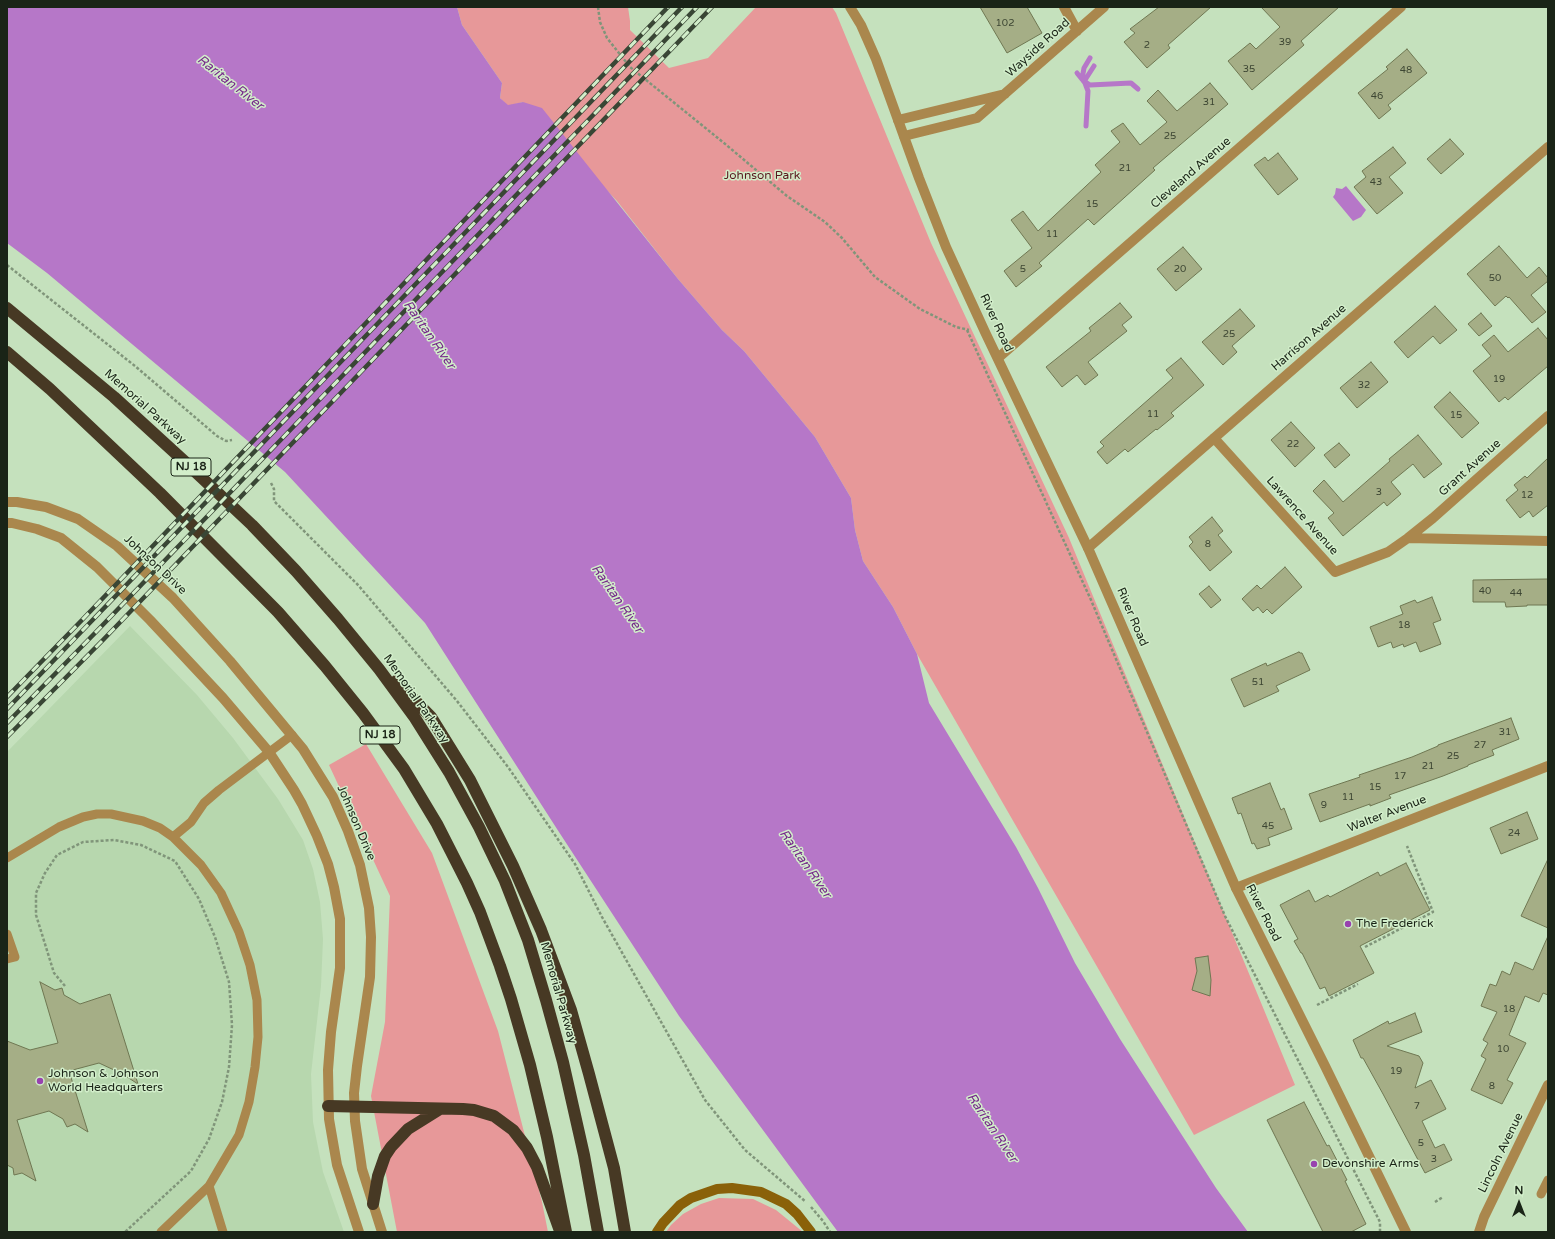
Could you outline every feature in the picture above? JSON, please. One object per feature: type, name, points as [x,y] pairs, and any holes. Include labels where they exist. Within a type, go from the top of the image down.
[{"type":"highway","name":"Memorial Parkway","points":[[7,308],[114,397],[219,493],[296,571],[358,643],[415,718],[449,772],[479,827],[505,881],[517,912],[538,972],[563,1062],[584,1155],[598,1232]]},
{"type":"highway","name":"NJ 18","points":[[7,352],[67,405],[160,493],[278,612],[364,713],[404,769],[437,824],[467,883],[483,919],[500,966],[530,1066],[547,1137],[566,1232]]},
{"type":"highway","points":[[358,643],[431,717],[470,780],[513,866],[551,955],[571,1010],[614,1168],[625,1232]]},
{"type":"highway","points":[[328,1106],[463,1109],[484,1112],[504,1122],[513,1130],[532,1157],[560,1232]]},
{"type":"highway","points":[[373,1204],[378,1176],[385,1156],[391,1147],[408,1129],[442,1108]]},
{"type":"main road","points":[[657,1232],[663,1223],[680,1205],[691,1198],[717,1189],[732,1188],[761,1192],[780,1200],[797,1214],[811,1232]]},
{"type":"street","name":"River Road","points":[[850,7],[861,25],[876,59],[919,178],[946,247],[1088,548],[1236,888],[1406,1232]]},
{"type":"street","points":[[1064,7],[1077,31]]},
{"type":"street","name":"Wayside Road","points":[[904,136],[977,118],[1007,94],[1104,7]]},
{"type":"street","name":"Cleveland Avenue","points":[[998,358],[1401,7]]},
{"type":"street","name":"Wayside Road","points":[[898,120],[1007,94]]},
{"type":"street","name":"Harrison Avenue","points":[[1088,548],[1548,147]]},
{"type":"street","name":"Grant Avenue","points":[[1408,538],[1433,518],[1548,416]]},
{"type":"street","name":"Lawrence Avenue","points":[[1214,438],[1334,572],[1388,552],[1408,538]]},
{"type":"street","name":"Johnson Drive","points":[[7,502],[17,502],[46,507],[78,519],[117,546],[178,604],[230,661],[292,735],[314,765],[333,797],[354,846],[367,893],[371,937],[371,970],[357,1066],[354,1107],[359,1154],[382,1232]]},
{"type":"street","points":[[7,523],[37,529],[61,538],[97,567],[150,620],[213,687],[269,752],[294,790],[315,830],[328,864],[338,903],[340,919],[341,952],[328,1070],[330,1132],[337,1165],[359,1232]]},
{"type":"street","points":[[1408,538],[1548,541]]},
{"type":"street","name":"Walter Avenue","points":[[1236,888],[1548,766]]},
{"type":"street","name":"Lincoln Avenue","points":[[1479,1232],[1485,1215],[1548,1085]]},
{"type":"lane","points":[[173,836],[191,822],[204,803],[219,790],[292,735]]},
{"type":"lane","points":[[7,858],[59,827],[83,817],[97,814],[128,817],[143,821],[160,828],[173,836],[201,865],[221,893],[239,932],[250,965],[257,1000],[257,1044],[249,1102],[239,1134],[209,1186],[161,1232]]},
{"type":"lane","points":[[7,934],[15,957],[7,959]]},
{"type":"lane","points":[[1541,1194],[1548,1180]]},
{"type":"lane","points":[[209,1186],[223,1232]]},
{"type":"path","points":[[598,7],[600,22],[607,38],[630,67],[787,196],[825,222],[842,238],[875,277],[920,309],[956,327],[967,330],[1081,574],[1226,916],[1380,1222],[1380,1232]]},
{"type":"path","points":[[7,265],[135,366],[217,436],[226,441],[232,440]]},
{"type":"path","points":[[271,483],[274,489],[274,501],[358,585],[457,701],[508,767],[575,864],[602,917],[704,1100],[745,1150],[801,1196],[823,1221],[830,1232]]},
{"type":"path","points":[[65,986],[54,973],[36,915],[36,893],[45,873],[58,855],[83,842],[114,840],[142,845],[175,861],[199,899],[215,936],[229,982],[232,1025],[229,1068],[222,1102],[209,1139],[191,1171],[125,1232]]},
{"type":"path","points":[[1365,947],[1432,912],[1407,846]]},
{"type":"path","points":[[1317,1005],[1358,984]]},
{"type":"path","points":[[1435,1202],[1443,1197]]},
{"type":"shaded area","points":[[130,626],[197,695],[233,738],[278,799],[303,840],[313,869],[320,902],[323,939],[321,986],[311,1074],[313,1122],[323,1172],[344,1232],[7,1232],[7,752]]},
{"type":"green space","name":"Johnson Park","points":[[457,7],[628,7],[630,30],[669,68],[708,58],[756,7],[832,7],[836,13],[931,243],[1069,538],[1295,1085],[1194,1135],[917,654],[893,607],[863,561],[855,530],[851,498],[815,437],[744,351],[722,330],[678,279],[617,201],[523,102],[508,106],[500,98],[502,83],[462,25]]},
{"type":"green space","points":[[366,744],[432,853],[498,1031],[542,1202],[548,1232],[397,1232],[371,1096],[385,1022],[390,896],[329,765]]},
{"type":"green space","points":[[719,1198],[753,1199],[776,1210],[803,1232],[666,1232],[683,1214],[701,1204]]},
{"type":"water","name":"Raritan River","points":[[7,7],[457,7],[462,25],[502,83],[500,98],[508,105],[523,102],[542,108],[678,279],[722,330],[744,351],[815,437],[851,498],[855,530],[863,561],[893,607],[917,654],[929,703],[1016,847],[1075,963],[1120,1039],[1216,1188],[1248,1232],[838,1232],[679,1016],[425,623],[285,472],[47,273],[7,243]]},
{"type":"water","points":[[1346,186],[1366,210],[1361,217],[1353,221],[1333,197],[1336,188],[1342,189]]},
{"type":"building","points":[[980,7],[1027,7],[1042,33],[1007,53]]},
{"type":"building","points":[[1159,7],[1211,7],[1168,45],[1170,48],[1147,68],[1124,42],[1135,33],[1130,29]]},
{"type":"building","points":[[1261,7],[1339,7],[1301,41],[1304,45],[1252,90],[1228,61],[1250,43],[1256,49],[1280,27]]},
{"type":"building","points":[[1407,49],[1427,73],[1388,105],[1391,109],[1379,119],[1358,93],[1388,69],[1386,67]]},
{"type":"building","points":[[1210,83],[1228,104],[1153,168],[1155,170],[1094,225],[1088,219],[1039,263],[1042,266],[1016,287],[1004,271],[1032,248],[1011,220],[1023,211],[1038,231],[1101,172],[1095,165],[1120,142],[1111,131],[1123,123],[1140,145],[1167,122],[1147,101],[1158,90],[1177,111]]},
{"type":"building","points":[[1450,139],[1464,154],[1441,174],[1427,159]]},
{"type":"building","points":[[1393,147],[1406,163],[1389,177],[1403,193],[1377,214],[1354,187],[1366,177],[1362,171]]},
{"type":"building","points":[[1278,153],[1298,179],[1278,195],[1254,165],[1265,157],[1268,161]]},
{"type":"building","points":[[1499,246],[1527,278],[1539,267],[1548,278],[1548,281],[1531,295],[1546,312],[1532,323],[1509,297],[1508,298],[1506,296],[1495,306],[1467,274]]},
{"type":"building","points":[[1183,247],[1202,269],[1176,291],[1157,269]]},
{"type":"building","points":[[1120,303],[1132,317],[1122,325],[1127,331],[1088,362],[1098,375],[1085,385],[1077,375],[1062,387],[1046,367],[1091,331],[1089,328]]},
{"type":"building","points":[[1435,306],[1457,330],[1440,344],[1433,336],[1408,358],[1394,342]]},
{"type":"building","points":[[1240,309],[1255,326],[1232,346],[1237,352],[1223,365],[1202,342]]},
{"type":"building","points":[[1481,313],[1492,326],[1479,336],[1468,324]]},
{"type":"building","points":[[1538,328],[1548,340],[1548,366],[1508,400],[1505,397],[1499,402],[1473,371],[1491,356],[1482,345],[1494,335],[1508,352]]},
{"type":"building","points":[[1181,358],[1204,385],[1171,413],[1174,416],[1157,430],[1156,429],[1128,452],[1125,449],[1107,464],[1097,452],[1104,446],[1100,442],[1173,378],[1166,370]]},
{"type":"building","points":[[1371,362],[1388,382],[1357,408],[1340,388]]},
{"type":"building","points":[[1450,392],[1479,423],[1462,438],[1434,407]]},
{"type":"building","points":[[1291,422],[1315,448],[1295,467],[1271,440]]},
{"type":"building","points":[[1418,435],[1442,464],[1424,478],[1413,464],[1391,482],[1401,494],[1387,506],[1384,502],[1343,536],[1328,518],[1334,513],[1313,491],[1324,480],[1343,502],[1390,461],[1389,459]]},
{"type":"building","points":[[1339,443],[1350,455],[1335,468],[1324,455]]},
{"type":"building","points":[[1548,458],[1548,505],[1533,517],[1529,511],[1520,518],[1506,500],[1518,490],[1514,485],[1525,476],[1527,478]]},
{"type":"building","points":[[1212,517],[1223,531],[1218,535],[1232,552],[1210,571],[1189,546],[1193,542],[1189,537]]},
{"type":"building","points":[[1285,567],[1302,587],[1272,614],[1267,609],[1263,613],[1258,607],[1253,611],[1242,599],[1257,585],[1261,589]]},
{"type":"building","points":[[1548,579],[1548,605],[1506,607],[1505,602],[1473,602],[1473,580]]},
{"type":"building","points":[[1209,586],[1221,600],[1211,608],[1199,594]]},
{"type":"building","points":[[1432,597],[1441,620],[1433,623],[1441,644],[1420,652],[1416,642],[1404,647],[1403,644],[1393,648],[1391,642],[1378,647],[1370,627],[1403,614],[1400,606],[1415,600],[1417,603]]},
{"type":"building","points":[[1299,652],[1302,653],[1310,670],[1276,686],[1279,691],[1244,707],[1231,679],[1266,663],[1267,666]]},
{"type":"building","points":[[1511,718],[1519,739],[1492,750],[1494,755],[1443,776],[1389,795],[1391,798],[1320,822],[1309,794],[1360,777],[1359,775],[1412,757],[1438,745]]},
{"type":"building","points":[[1270,783],[1281,810],[1284,808],[1292,829],[1268,838],[1270,845],[1257,849],[1254,843],[1252,844],[1241,813],[1238,814],[1232,798]]},
{"type":"building","points":[[1527,812],[1538,839],[1501,854],[1490,828]]},
{"type":"building","points":[[1548,859],[1548,928],[1521,916]]},
{"type":"building","name":"The Frederick","points":[[1406,863],[1430,910],[1360,946],[1374,973],[1329,996],[1325,987],[1320,989],[1302,953],[1294,941],[1298,939],[1280,905],[1309,890],[1315,902],[1328,895],[1330,897],[1378,872],[1380,876]]},
{"type":"building","points":[[1548,936],[1548,995],[1543,993],[1539,1002],[1525,996],[1509,1035],[1526,1043],[1507,1080],[1513,1083],[1502,1104],[1471,1090],[1486,1059],[1481,1056],[1488,1043],[1483,1040],[1497,1012],[1481,1006],[1490,984],[1496,986],[1502,971],[1510,975],[1515,962],[1533,970]]},
{"type":"building","points":[[1208,956],[1211,980],[1210,996],[1192,990],[1197,971],[1195,958]]},
{"type":"building","name":"Johnson & Johnson World Headquarters","points":[[40,982],[55,990],[62,988],[64,995],[80,1004],[110,994],[138,1084],[124,1075],[116,1078],[114,1070],[99,1063],[69,1071],[88,1132],[75,1124],[67,1127],[63,1119],[49,1111],[17,1120],[36,1181],[22,1173],[14,1175],[13,1168],[7,1165],[7,1041],[30,1050],[58,1043]]},
{"type":"building","points":[[1415,1013],[1422,1032],[1387,1046],[1419,1056],[1423,1063],[1415,1088],[1431,1080],[1446,1109],[1422,1121],[1435,1148],[1444,1144],[1452,1160],[1425,1173],[1363,1058],[1361,1058],[1353,1040],[1388,1021],[1389,1024]]},
{"type":"building","name":"Devonshire Arms","points":[[1304,1102],[1347,1180],[1345,1181],[1366,1224],[1351,1232],[1323,1232],[1267,1120]]},
{"type":"waterway","points":[[1082,79],[1084,68],[1090,58]]},
{"type":"waterway","points":[[1082,79],[1085,80],[1094,66]]},
{"type":"waterway","points":[[1077,73],[1085,83],[1088,91],[1086,126]]},
{"type":"waterway","points":[[1084,81],[1090,85],[1131,83],[1138,89]]},
{"type":"railway","points":[[7,697],[668,7]]},
{"type":"railway","points":[[7,709],[682,7]]},
{"type":"railway","points":[[7,723],[697,7]]},
{"type":"railway","points":[[7,737],[103,640],[712,7]]},
{"type":"place","name":"The Frederick","points":[[1348,924]]},
{"type":"place","name":"Johnson & Johnson World Headquarters","points":[[40,1081]]},
{"type":"place","name":"Devonshire Arms","points":[[1314,1164]]}]
